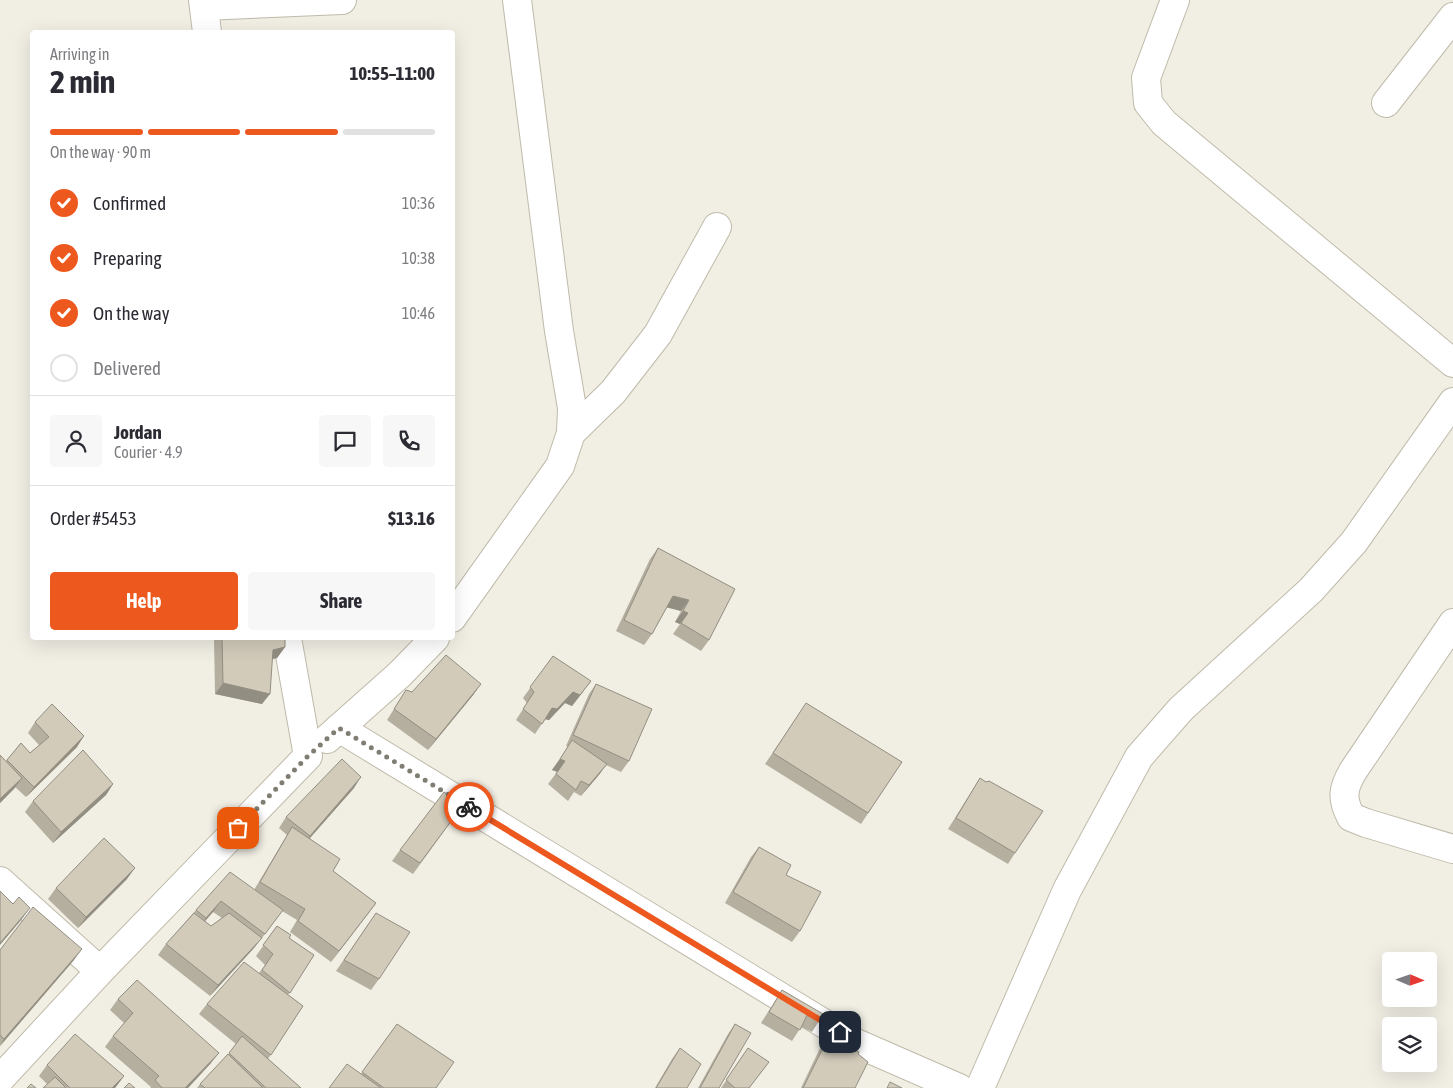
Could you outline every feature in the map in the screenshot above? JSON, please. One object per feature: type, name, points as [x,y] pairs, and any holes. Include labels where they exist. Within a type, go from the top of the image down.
[{"type":"street","points":[[207,30],[203,3],[342,0]]},
{"type":"street","points":[[455,614],[560,466],[570,433],[572,408],[559,331],[517,0]]},
{"type":"street","points":[[1175,0],[1146,78],[1148,103],[1164,123],[1453,363]]},
{"type":"street","points":[[1386,103],[1453,17]]},
{"type":"street","points":[[570,433],[612,392],[658,334],[718,227]]},
{"type":"street","points":[[980,1088],[1067,890],[1139,757],[1180,710],[1311,590],[1354,542],[1453,402]]},
{"type":"street","points":[[1453,623],[1352,771],[1343,787],[1343,796],[1351,817],[1453,849]]},
{"type":"street","points":[[287,640],[308,756]]},
{"type":"street","points":[[0,1079],[100,971],[308,756],[400,674],[433,640]]},
{"type":"street","points":[[339,728],[856,1042],[959,1088]]},
{"type":"street","points":[[0,881],[100,971]]},
{"type":"building","points":[[658,548],[735,589],[709,640],[681,623],[688,613],[683,611],[689,600],[673,596],[652,634],[624,620]]},
{"type":"building","points":[[222,640],[285,640],[285,647],[273,650],[270,694],[223,683]]},
{"type":"building","points":[[446,655],[481,684],[436,739],[394,709],[406,690],[412,692]]},
{"type":"building","points":[[553,656],[591,681],[580,695],[573,692],[557,709],[552,708],[542,724],[523,709],[534,692],[530,687]]},
{"type":"building","points":[[596,684],[652,709],[629,761],[573,735]]},
{"type":"building","points":[[806,703],[902,762],[868,813],[773,753]]},
{"type":"building","points":[[52,704],[84,736],[34,787],[7,760],[21,743],[30,753],[49,737],[35,722]]},
{"type":"building","points":[[572,740],[607,764],[589,785],[581,781],[576,790],[556,774],[565,761],[560,759]]},
{"type":"building","points":[[83,750],[113,784],[61,832],[33,801]]},
{"type":"building","points":[[0,755],[22,778],[0,799]]},
{"type":"building","points":[[342,759],[361,777],[310,836],[286,817]]},
{"type":"building","points":[[980,778],[986,782],[989,781],[1043,811],[1015,853],[956,818]]},
{"type":"building","points":[[444,792],[463,805],[420,863],[400,850]]},
{"type":"building","points":[[292,827],[340,859],[333,871],[376,903],[339,951],[298,921],[305,909],[260,882]]},
{"type":"building","points":[[104,838],[135,868],[86,917],[56,888]]},
{"type":"building","points":[[759,847],[791,865],[786,875],[821,892],[800,931],[733,892]]},
{"type":"building","points":[[230,872],[283,910],[265,934],[221,901],[206,918],[196,910]]},
{"type":"building","points":[[0,891],[13,904],[19,897],[30,908],[0,943]]},
{"type":"building","points":[[33,907],[82,949],[4,1039],[0,1035],[0,950]]},
{"type":"building","points":[[194,913],[211,926],[229,913],[262,938],[218,985],[166,944]]},
{"type":"building","points":[[376,913],[410,932],[379,979],[344,960]]},
{"type":"building","points":[[277,926],[291,935],[289,938],[314,955],[290,993],[262,970],[273,954],[263,945]]},
{"type":"building","points":[[244,962],[303,1006],[271,1055],[207,1004]]},
{"type":"building","points":[[137,980],[219,1053],[185,1088],[162,1088],[155,1080],[159,1076],[113,1036],[133,1013],[118,999]]},
{"type":"building","points":[[782,990],[823,1014],[819,1021],[807,1015],[800,1030],[769,1012]]},
{"type":"building","points":[[397,1024],[454,1062],[436,1088],[384,1088],[362,1072]]},
{"type":"building","points":[[735,1024],[751,1033],[719,1088],[700,1088]]},
{"type":"building","points":[[75,1034],[124,1076],[112,1088],[70,1088],[47,1065]]},
{"type":"building","points":[[242,1036],[301,1088],[266,1088],[229,1053]]},
{"type":"building","points":[[828,1038],[859,1052],[858,1054],[868,1062],[855,1088],[803,1088]]},
{"type":"building","points":[[680,1048],[701,1064],[687,1088],[656,1088]]},
{"type":"building","points":[[748,1048],[769,1062],[749,1088],[735,1088],[726,1080]]},
{"type":"building","points":[[228,1054],[263,1088],[205,1088],[200,1084]]},
{"type":"building","points":[[347,1064],[381,1088],[329,1088]]},
{"type":"building","points":[[55,1077],[66,1088],[43,1088]]},
{"type":"building","points":[[890,1082],[902,1088],[887,1088]]},
{"type":"building","points":[[129,1083],[135,1088],[124,1088]]},
{"type":"building","points":[[31,1084],[36,1088],[27,1088]]},
{"type":"way so far","points":[[238,828],[308,756],[339,728],[469,807]]},
{"type":"route","points":[[469,807],[840,1032]]}]
